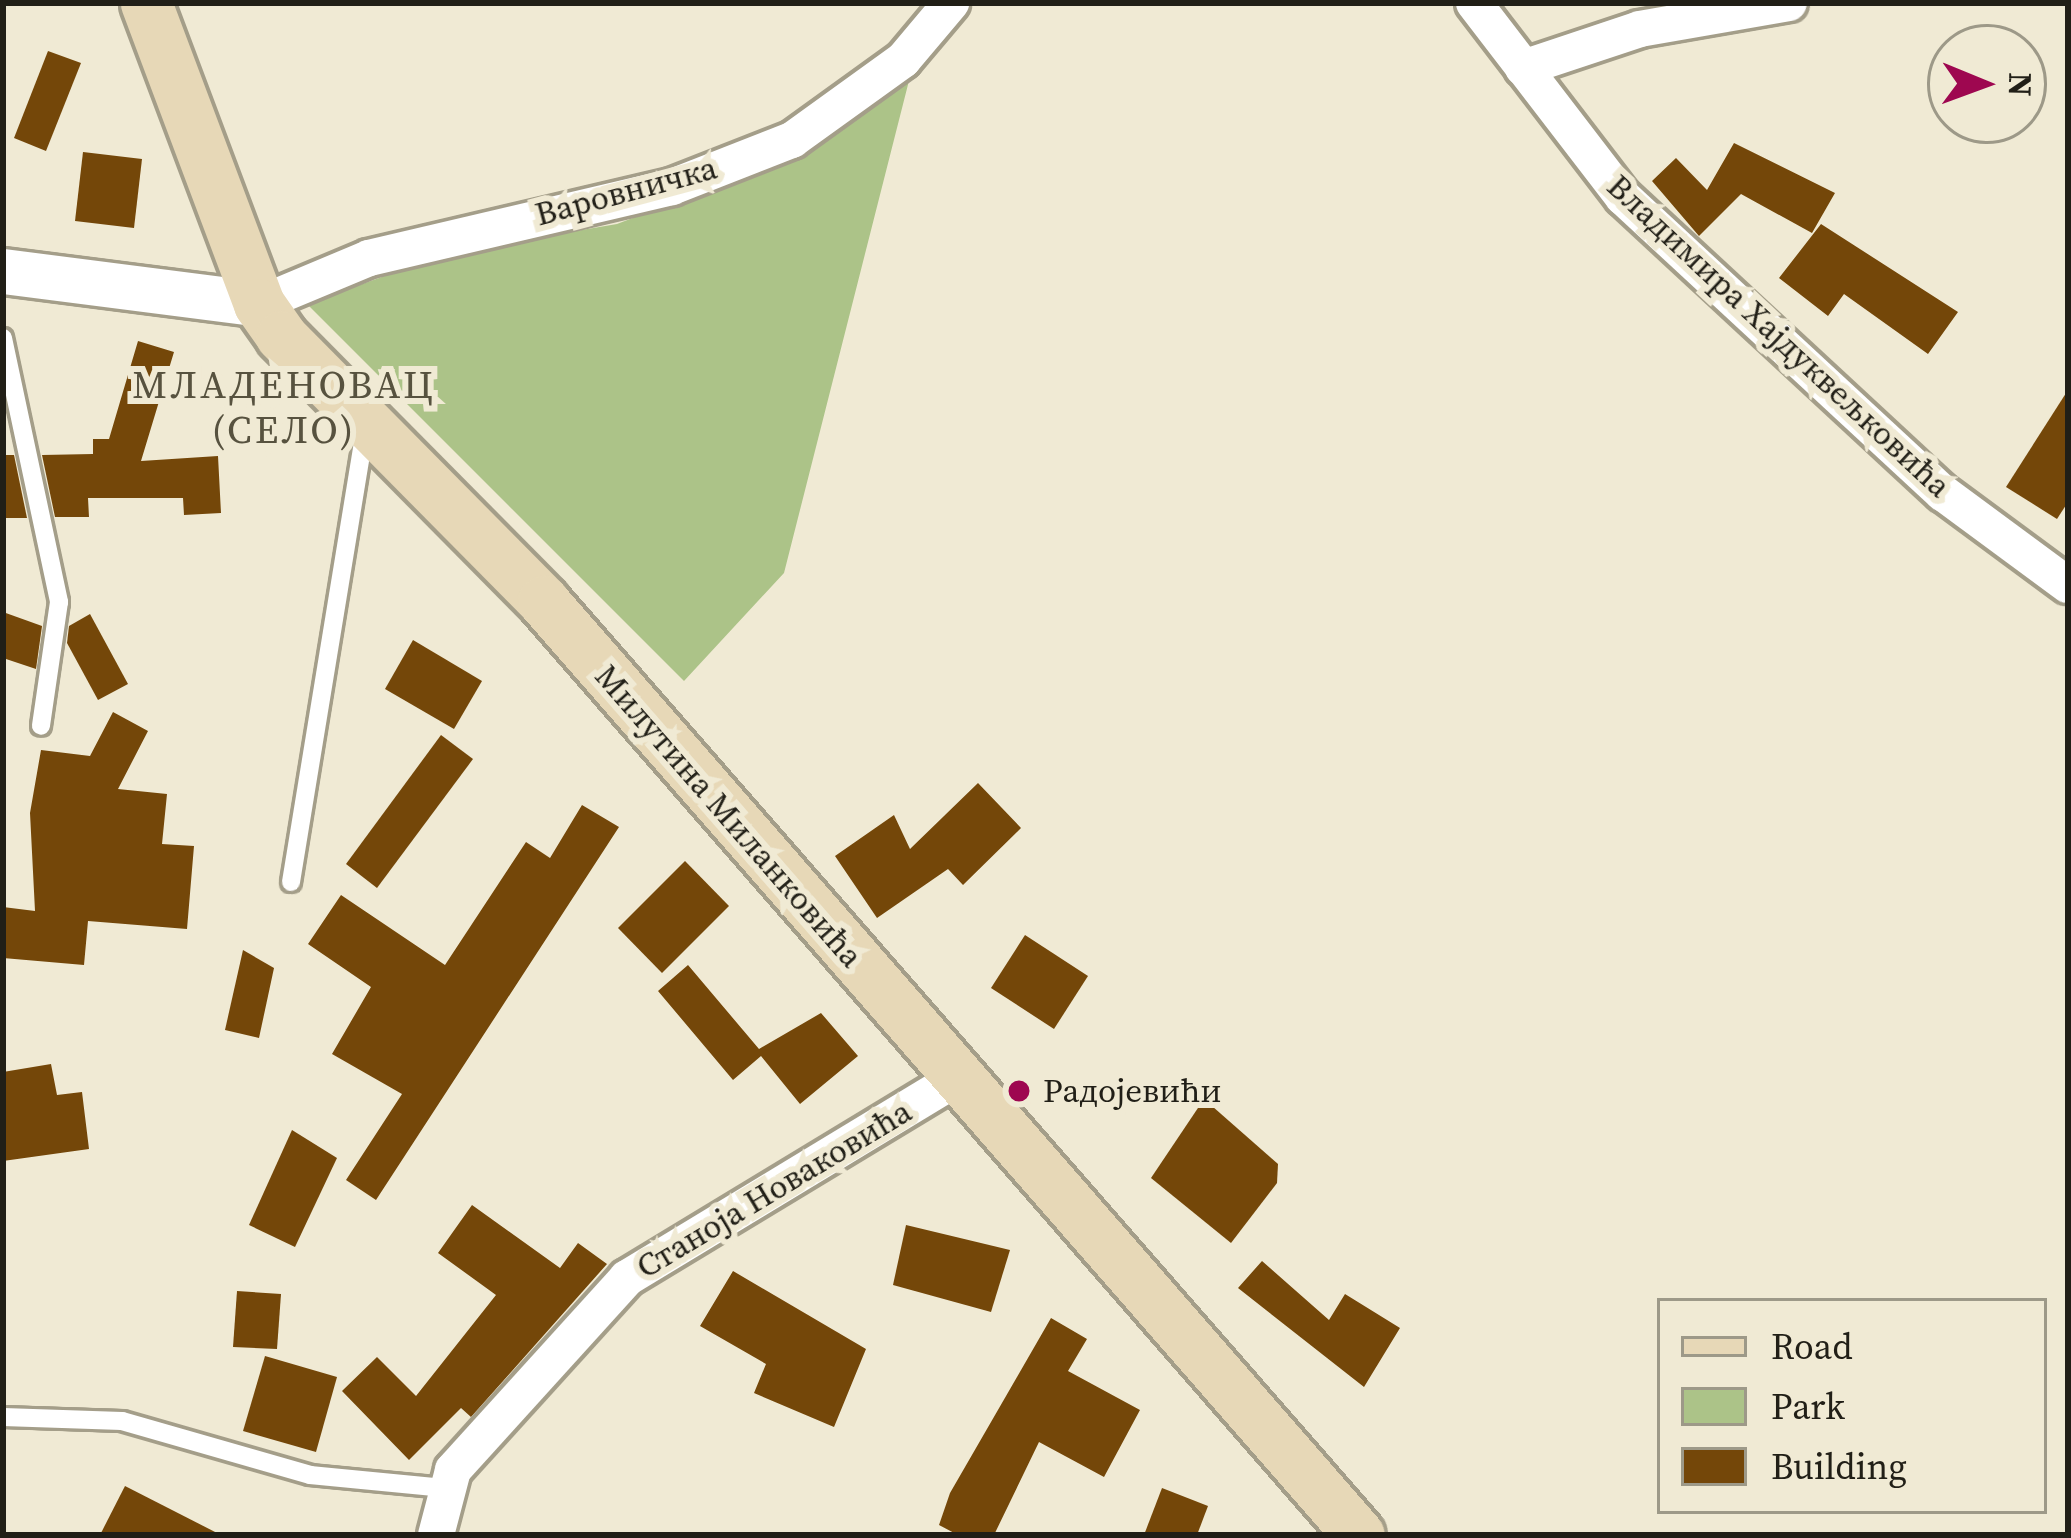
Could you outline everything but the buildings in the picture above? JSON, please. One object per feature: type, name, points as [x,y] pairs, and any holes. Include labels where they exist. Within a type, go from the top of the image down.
[{"type":"main road","points":[[146,3],[259,304]]},
{"type":"main road","name":"Милутина Миланковића","points":[[259,304],[584,646],[955,1079],[1359,1535]]},
{"type":"street","name":"Варовничка","points":[[259,304],[369,258],[672,187],[792,140],[891,71],[951,3]]},
{"type":"street","name":"Владимира Хајдуквељковића","points":[[1474,3],[1639,212],[1943,494],[2068,585]]},
{"type":"street","points":[[1523,68],[1640,29],[1789,3]]},
{"type":"street","points":[[3,272],[259,304]]},
{"type":"street","name":"Станоја Новаковића","points":[[445,1488],[627,1278],[955,1079]]},
{"type":"street","points":[[436,1535],[445,1488]]},
{"type":"lane","points":[[3,338],[59,602],[40,726]]},
{"type":"lane","points":[[291,882],[367,420]]},
{"type":"lane","points":[[3,1418],[122,1421],[310,1474],[445,1488]]},
{"type":"green space","points":[[915,57],[784,573],[684,681],[307,304],[451,252],[617,224],[763,168]]},
{"type":"place","name":"Радојевићи","points":[[1019,1091]]},
{"type":"district","name":"МЛАДЕНОВАЦ (СЕЛО)","points":[[284,408]]}]
